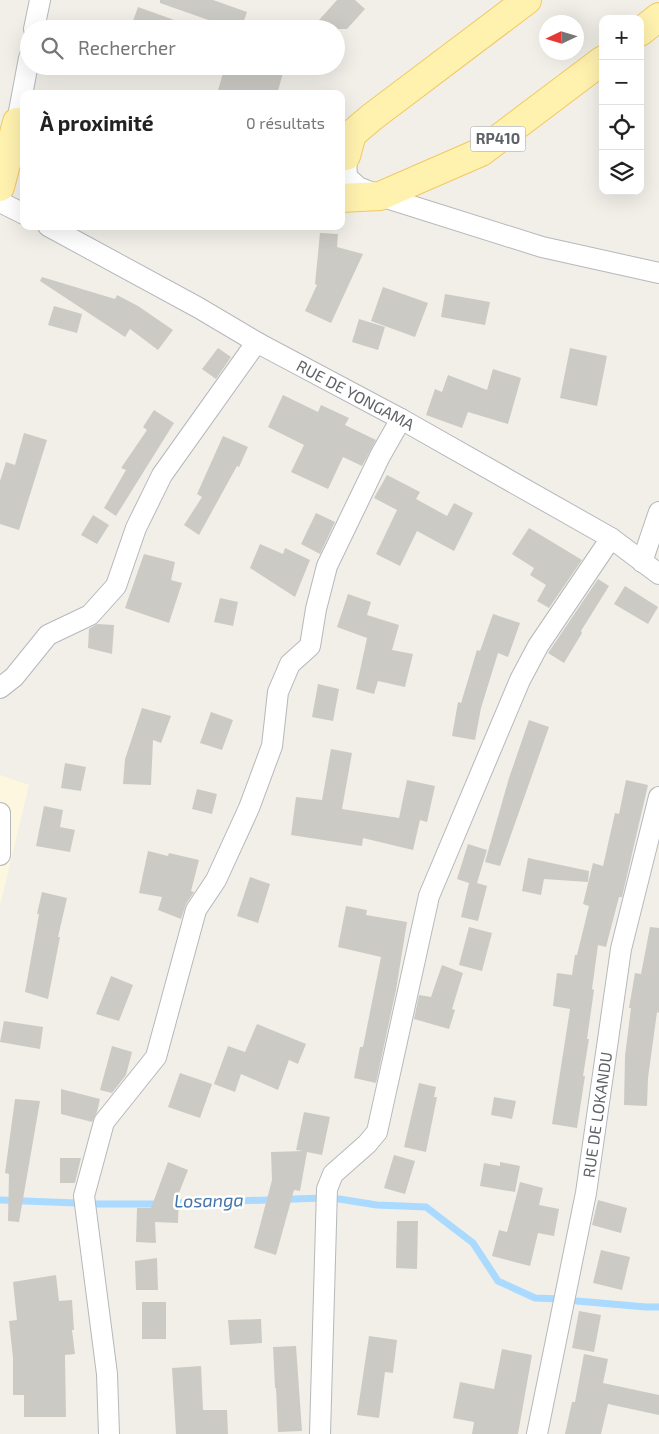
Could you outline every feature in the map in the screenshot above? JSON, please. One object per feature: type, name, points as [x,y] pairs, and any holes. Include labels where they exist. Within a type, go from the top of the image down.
[{"type":"main road","points":[[345,153],[352,134],[372,117],[528,0]]},
{"type":"main road","points":[[644,29],[659,17]]},
{"type":"main road","name":"RP410","points":[[345,198],[380,196],[481,152],[599,63]]},
{"type":"main road","points":[[0,187],[15,160],[13,122]]},
{"type":"street","points":[[36,20],[40,0]]},
{"type":"street","points":[[21,90],[25,75]]},
{"type":"street","points":[[13,122],[20,94]]},
{"type":"street","points":[[345,161],[348,177],[358,187],[380,196],[542,247],[659,273]]},
{"type":"street","points":[[0,202],[20,212]]},
{"type":"street","name":"RUE DE YONGAMA","points":[[55,230],[199,308],[258,343],[401,419],[611,538],[659,574]]},
{"type":"street","points":[[0,688],[14,677],[48,635],[90,615],[116,586],[136,528],[162,475],[251,350],[258,343]]},
{"type":"street","points":[[109,1434],[106,1374],[84,1196],[104,1122],[156,1057],[196,910],[220,871],[249,808],[272,746],[278,692],[290,664],[310,646],[316,609],[327,566],[380,456],[401,419]]},
{"type":"street","points":[[642,562],[659,512]]},
{"type":"street","points":[[320,1434],[327,1189],[333,1174],[377,1132],[429,896],[520,680],[538,646],[611,538]]},
{"type":"street","name":"RUE DE LOKANDU","points":[[537,1434],[586,1193],[621,949],[659,797]]},
{"type":"street","points":[[0,813],[0,855]]},
{"type":"shaded area","points":[[0,775],[29,785],[0,905]]},
{"type":"building","points":[[160,0],[213,0],[247,12],[244,20],[208,20],[160,3]]},
{"type":"building","points":[[337,0],[355,0],[365,9],[347,29],[345,29],[345,20],[319,20]]},
{"type":"building","points":[[138,7],[174,20],[133,20]]},
{"type":"building","points":[[222,75],[282,75],[278,90],[218,90]]},
{"type":"building","points":[[320,233],[338,234],[337,247],[363,254],[331,323],[305,311],[317,285],[315,284]]},
{"type":"building","points":[[42,277],[115,299],[117,295],[138,306],[173,330],[158,350],[130,329],[125,337],[40,281]]},
{"type":"building","points":[[383,287],[428,303],[415,337],[371,321]]},
{"type":"building","points":[[445,294],[490,302],[485,325],[441,317]]},
{"type":"building","points":[[54,306],[82,314],[77,333],[48,325]]},
{"type":"building","points":[[359,319],[385,327],[378,350],[352,342]]},
{"type":"building","points":[[218,348],[231,357],[216,379],[202,369]]},
{"type":"building","points":[[570,348],[607,356],[597,406],[560,398]]},
{"type":"building","points":[[493,369],[521,378],[508,424],[468,412],[462,428],[426,415],[435,389],[442,392],[448,375],[487,390]]},
{"type":"building","points":[[283,395],[318,412],[321,405],[349,418],[345,425],[376,440],[362,466],[343,457],[328,489],[291,472],[304,445],[268,427]]},
{"type":"building","points":[[154,410],[174,423],[116,516],[104,508],[126,470],[121,468],[147,430],[143,427]]},
{"type":"building","points":[[24,433],[47,440],[19,530],[0,524],[0,481],[6,462],[15,465]]},
{"type":"building","points":[[223,436],[248,447],[239,467],[237,466],[199,535],[184,525],[202,497],[197,494]]},
{"type":"building","points":[[387,475],[420,492],[416,499],[447,516],[454,503],[473,513],[454,551],[417,531],[400,566],[376,554],[397,510],[374,498]]},
{"type":"building","points":[[316,513],[335,522],[320,554],[301,544]]},
{"type":"building","points":[[93,515],[109,525],[97,544],[81,535]]},
{"type":"building","points":[[529,528],[582,560],[549,608],[537,601],[546,585],[530,575],[534,568],[512,554]]},
{"type":"building","points":[[260,544],[283,554],[285,548],[310,560],[295,597],[250,568]]},
{"type":"building","points":[[144,554],[175,562],[171,580],[182,583],[169,623],[125,608]]},
{"type":"building","points":[[598,579],[609,586],[564,663],[548,653]]},
{"type":"building","points":[[625,586],[658,607],[648,624],[614,604]]},
{"type":"building","points":[[348,594],[371,602],[367,615],[399,625],[392,650],[413,654],[405,687],[378,681],[374,694],[356,689],[367,638],[337,627]]},
{"type":"building","points":[[220,598],[238,602],[233,626],[214,622]]},
{"type":"building","points":[[493,614],[520,623],[508,657],[498,653],[481,708],[475,740],[452,736],[458,702],[461,703],[477,650],[480,651]]},
{"type":"building","points":[[97,624],[114,625],[112,654],[88,648],[89,629]]},
{"type":"building","points":[[318,684],[339,689],[333,721],[312,717]]},
{"type":"building","points":[[142,708],[171,716],[161,743],[153,740],[151,785],[123,784],[125,759]]},
{"type":"building","points":[[211,712],[233,720],[222,750],[200,743]]},
{"type":"building","points":[[529,720],[549,727],[500,866],[485,862],[509,778]]},
{"type":"building","points":[[331,749],[352,753],[342,809],[399,818],[407,780],[435,786],[427,822],[420,820],[413,850],[363,838],[362,846],[291,835],[296,797],[322,800]]},
{"type":"building","points":[[65,763],[86,767],[81,791],[61,788]]},
{"type":"building","points":[[626,780],[648,785],[622,897],[619,897],[606,947],[598,945],[587,1039],[589,1039],[583,1076],[585,1076],[577,1128],[552,1124],[570,1009],[553,1006],[557,973],[572,975],[575,955],[577,955],[589,906],[583,904],[593,863],[603,866],[615,813],[619,814]]},
{"type":"building","points":[[197,789],[217,794],[212,814],[192,809]]},
{"type":"building","points":[[44,806],[63,810],[60,827],[75,830],[70,852],[36,846]]},
{"type":"building","points":[[468,844],[487,850],[477,883],[487,886],[478,921],[461,917],[469,883],[457,879]]},
{"type":"building","points":[[148,851],[168,856],[169,853],[199,860],[191,891],[194,892],[186,904],[181,919],[158,910],[162,897],[139,893]]},
{"type":"building","points":[[528,858],[589,871],[588,882],[544,879],[541,895],[522,891]]},
{"type":"building","points":[[250,877],[270,884],[258,923],[237,916]]},
{"type":"building","points":[[42,892],[67,898],[58,937],[60,937],[48,999],[25,992]]},
{"type":"building","points":[[346,906],[367,910],[366,915],[407,922],[396,990],[376,1083],[354,1078],[360,1047],[363,1047],[381,957],[338,947]]},
{"type":"building","points":[[469,927],[492,933],[482,971],[459,965]]},
{"type":"building","points":[[650,927],[659,928],[659,1013],[657,1012],[648,1078],[647,1106],[624,1105],[625,1056],[631,1008],[629,1008],[635,973],[641,974]]},
{"type":"building","points":[[442,965],[463,973],[452,1009],[455,1010],[449,1029],[414,1019],[419,995],[431,997]]},
{"type":"building","points":[[111,976],[133,985],[119,1021],[96,1014]]},
{"type":"building","points":[[4,1021],[43,1027],[40,1049],[0,1042]]},
{"type":"building","points":[[257,1024],[306,1044],[298,1064],[289,1060],[278,1090],[241,1074],[235,1092],[214,1084],[228,1046],[245,1052]]},
{"type":"building","points":[[112,1046],[132,1052],[126,1075],[112,1093],[100,1090]]},
{"type":"building","points":[[180,1073],[212,1084],[200,1118],[168,1107]]},
{"type":"building","points":[[419,1083],[436,1087],[434,1097],[437,1097],[426,1152],[404,1147]]},
{"type":"building","points":[[61,1089],[100,1099],[92,1122],[61,1114]]},
{"type":"building","points":[[494,1097],[516,1101],[512,1119],[491,1115]]},
{"type":"building","points":[[15,1099],[40,1101],[19,1222],[8,1221],[9,1174],[5,1173]]},
{"type":"building","points":[[304,1112],[330,1117],[322,1155],[307,1152],[300,1191],[294,1190],[276,1255],[254,1248],[272,1180],[271,1152],[303,1151],[296,1150]]},
{"type":"building","points":[[394,1155],[415,1161],[405,1194],[384,1188]]},
{"type":"building","points":[[60,1158],[81,1158],[75,1183],[60,1183]]},
{"type":"building","points":[[168,1162],[188,1170],[179,1193],[178,1223],[155,1222],[156,1243],[136,1242],[137,1208],[151,1208]]},
{"type":"building","points":[[500,1162],[520,1166],[515,1192],[480,1186],[484,1163],[500,1166]]},
{"type":"building","points":[[520,1182],[543,1188],[539,1205],[559,1209],[554,1236],[538,1233],[530,1266],[492,1256],[499,1230],[507,1232]]},
{"type":"building","points":[[598,1200],[627,1208],[621,1233],[592,1225]]},
{"type":"building","points":[[397,1221],[418,1221],[417,1269],[396,1268]]},
{"type":"building","points":[[601,1250],[630,1257],[622,1290],[593,1283]]},
{"type":"building","points":[[157,1258],[158,1290],[136,1290],[135,1261]]},
{"type":"building","points":[[56,1275],[59,1301],[72,1300],[74,1330],[72,1330],[75,1354],[65,1355],[66,1417],[24,1417],[24,1395],[13,1395],[13,1358],[9,1321],[17,1320],[13,1282]]},
{"type":"building","points":[[142,1302],[166,1302],[166,1339],[142,1339]]},
{"type":"building","points":[[579,1311],[601,1315],[594,1352],[572,1348]]},
{"type":"building","points":[[261,1319],[262,1343],[230,1345],[228,1320]]},
{"type":"building","points":[[369,1336],[397,1340],[393,1373],[385,1372],[379,1418],[357,1415]]},
{"type":"building","points":[[296,1346],[302,1431],[278,1432],[273,1347]]},
{"type":"building","points":[[502,1349],[532,1355],[518,1434],[472,1434],[474,1422],[453,1418],[460,1382],[494,1389]]},
{"type":"building","points":[[584,1354],[608,1359],[603,1383],[659,1395],[659,1415],[608,1404],[601,1434],[565,1434],[572,1402],[575,1402]]},
{"type":"building","points":[[201,1366],[203,1410],[227,1410],[228,1434],[176,1434],[172,1368]]},
{"type":"waterway","name":"Losanga","points":[[97,1204],[322,1198]]},
{"type":"waterway","name":"Losanga","points":[[339,1199],[377,1205],[426,1207],[473,1243],[498,1281],[535,1298],[560,1299]]},
{"type":"waterway","name":"Losanga","points":[[0,1200],[76,1203]]},
{"type":"waterway","name":"Losanga","points":[[577,1301],[659,1307]]}]
